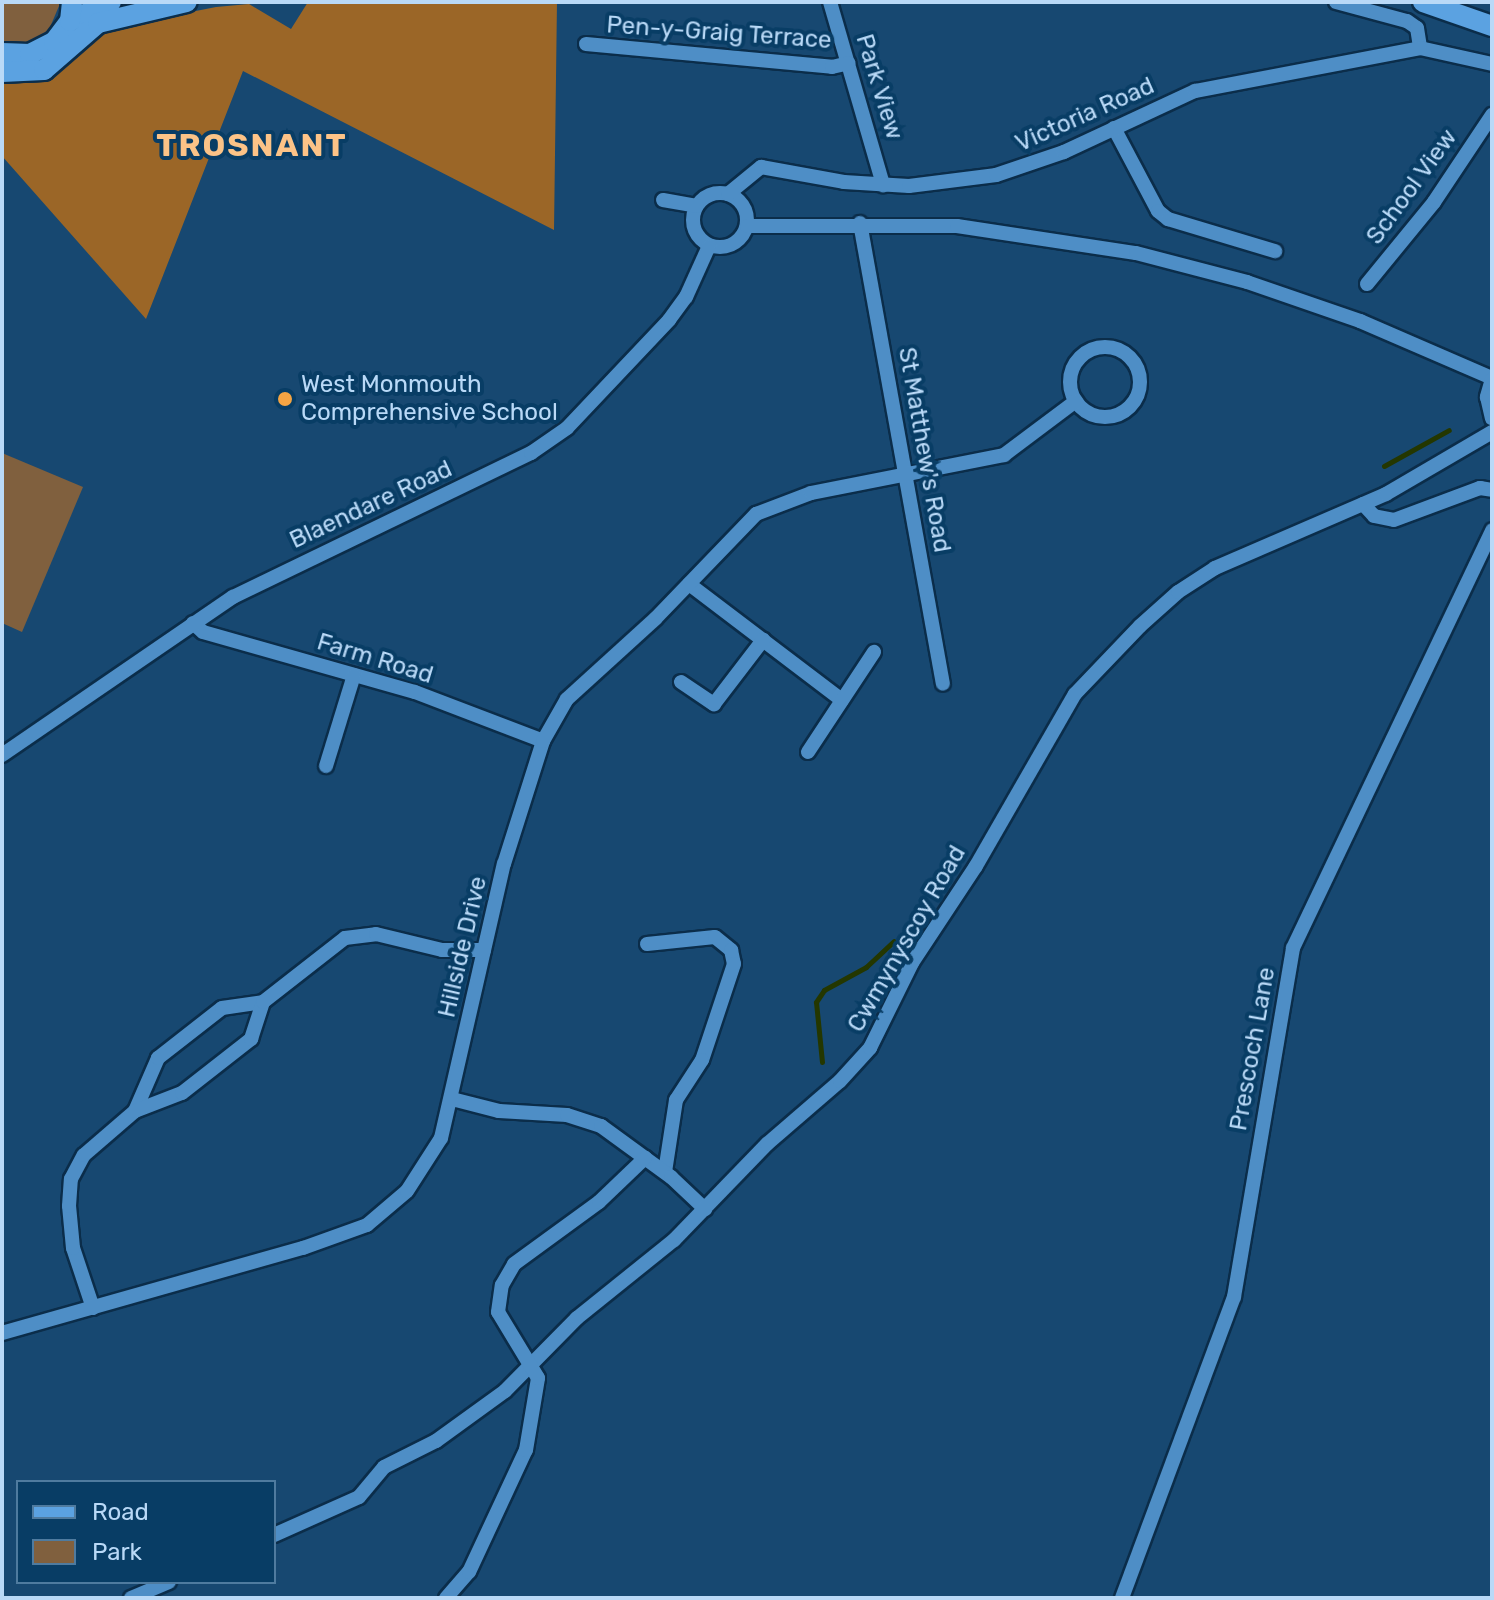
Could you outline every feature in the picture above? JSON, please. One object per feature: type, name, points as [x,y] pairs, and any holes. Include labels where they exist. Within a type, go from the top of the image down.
[{"type":"main road","points":[[2,53],[39,51],[54,42],[71,11],[111,2]]},
{"type":"main road","points":[[2,72],[44,70],[98,23],[187,2]]},
{"type":"main road","points":[[1423,2],[1492,26]]},
{"type":"street","name":"Park View","points":[[830,2],[883,185]]},
{"type":"street","points":[[1336,2],[1407,21],[1417,28],[1420,48],[1492,64]]},
{"type":"street","name":"Pen-y-Graig Terrace","points":[[586,44],[832,67],[849,63]]},
{"type":"street","name":"Victoria Road","points":[[728,194],[761,167],[883,185],[948,182],[1020,170],[1195,91],[1420,48]]},
{"type":"street","name":"School View","points":[[1367,284],[1434,202],[1492,115]]},
{"type":"street","points":[[1114,128],[1158,211],[1168,219],[1275,251]]},
{"type":"street","points":[[728,194],[743,207],[747,226],[732,245],[709,246],[692,224],[696,206],[710,195],[728,194]]},
{"type":"street","points":[[663,200],[696,206]]},
{"type":"street","points":[[747,226],[860,223],[957,226],[1136,253],[1247,282],[1360,321],[1492,379],[1487,397],[1492,418]]},
{"type":"street","name":"St Matthew's Road","points":[[860,223],[943,684]]},
{"type":"street","name":"Blaendare Road","points":[[2,755],[193,623],[269,576],[464,486],[567,428],[669,320],[686,297],[709,246]]},
{"type":"street","points":[[1111,347],[1137,368],[1139,390],[1117,415],[1094,415],[1076,401],[1070,379],[1088,351],[1111,347]]},
{"type":"street","name":"Hillside Drive","points":[[2,1333],[367,1225],[423,1171],[441,1138],[504,864],[543,741],[567,699],[590,672],[689,584],[733,534],[784,499],[1008,454],[1076,401]]},
{"type":"street","name":"Cwmynyscoy Road","points":[[276,1534],[359,1497],[384,1467],[436,1441],[534,1364],[577,1318],[705,1209],[870,1048],[912,963],[976,866],[1033,761],[1075,694],[1115,649],[1178,592],[1215,568],[1363,504],[1453,459],[1492,432]]},
{"type":"street","points":[[1363,504],[1374,516],[1394,520],[1480,488],[1492,490]]},
{"type":"street","name":"Prescoch Lane","points":[[1122,1598],[1234,1297],[1293,948],[1492,530]]},
{"type":"street","points":[[689,584],[842,700]]},
{"type":"street","name":"Farm Road","points":[[193,623],[203,632],[354,675],[543,741]]},
{"type":"street","points":[[681,682],[714,704],[763,640]]},
{"type":"street","points":[[808,752],[874,652]]},
{"type":"street","points":[[326,766],[354,675]]},
{"type":"street","points":[[135,1111],[158,1058],[222,1008],[263,1002],[345,938],[376,934],[442,950],[484,950]]},
{"type":"street","points":[[647,944],[715,937],[731,950],[734,964],[702,1060],[676,1100],[665,1172]]},
{"type":"street","points":[[93,1308],[73,1248],[71,1179],[84,1155],[135,1111],[182,1093],[251,1039],[263,1002]]},
{"type":"street","points":[[452,1099],[499,1111],[567,1115],[601,1126],[665,1172],[705,1209]]},
{"type":"street","points":[[446,1598],[469,1572],[526,1450],[538,1378],[534,1364],[498,1312],[502,1285],[514,1264],[599,1202],[645,1158]]},
{"type":"street","points":[[131,1598],[164,1584]]},
{"type":"green space","points":[[2,2],[59,2],[59,6],[48,32],[38,40],[11,45],[2,42]]},
{"type":"green space","points":[[2,453],[83,487],[22,632],[2,623]]},
{"type":"shaded area","points":[[308,2],[557,2],[554,230],[243,71],[146,319],[2,156],[2,72],[63,58],[115,27],[216,7],[249,4],[291,29]]},
{"type":"waterway","points":[[1384,466],[1449,430]]},
{"type":"waterway","points":[[822,1062],[816,1002],[824,990],[866,967],[894,941]]},
{"type":"place","name":"West Monmouth Comprehensive School","points":[[285,399]]},
{"type":"district","name":"TROSNANT","points":[[252,145]]}]
